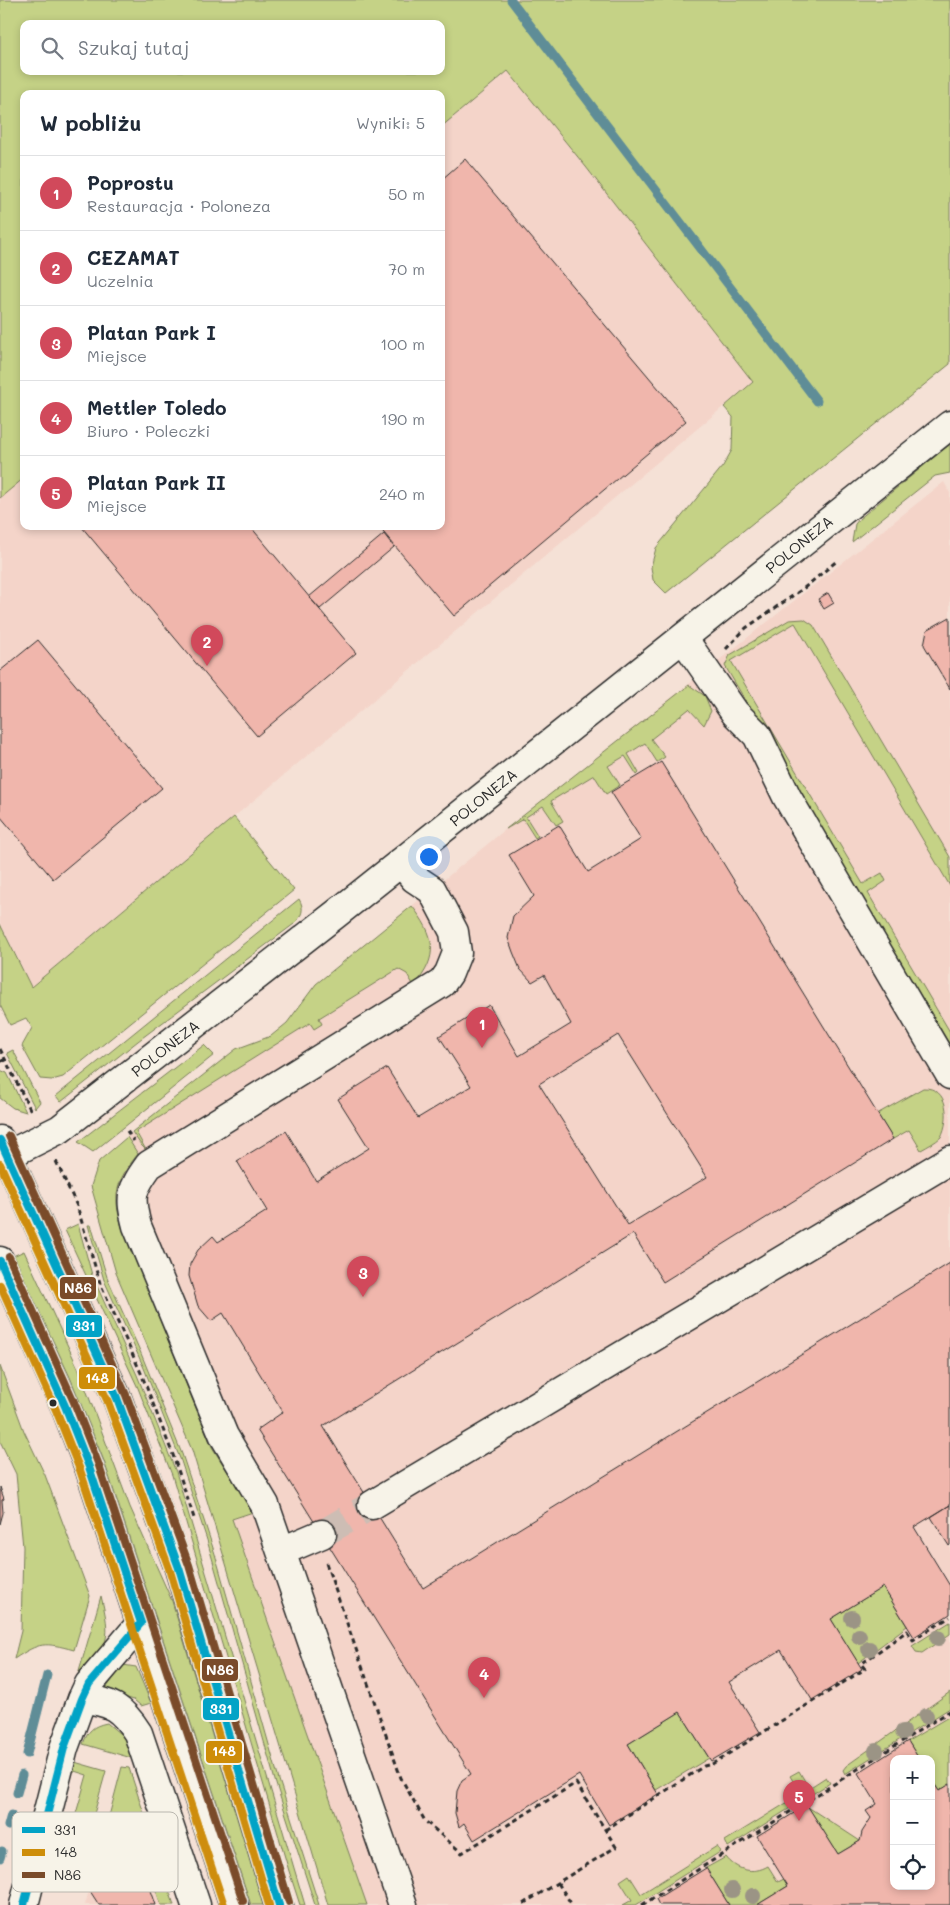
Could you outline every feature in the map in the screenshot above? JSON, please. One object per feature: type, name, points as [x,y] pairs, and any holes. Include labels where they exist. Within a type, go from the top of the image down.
[{"type":"street","name":"POLONEZA","points":[[2,1151],[60,1129],[408,870],[684,638],[950,424]]},
{"type":"street","points":[[684,638],[735,713],[741,734],[751,753],[787,797],[950,1075]]},
{"type":"street","points":[[404,1905],[265,1505],[224,1436],[137,1226],[131,1202],[138,1181],[149,1165],[442,983],[449,973],[457,953],[454,932],[443,913],[426,904],[418,894],[408,870]]},
{"type":"street","points":[[2,1151],[117,1398],[179,1568],[279,1905]]},
{"type":"street","points":[[372,1505],[950,1160]]},
{"type":"street","points":[[0,1261],[65,1406],[89,1467],[234,1905]]},
{"type":"street","points":[[282,1551],[315,1536]]},
{"type":"street","points":[[47,1812],[56,1776],[82,1699],[89,1684],[140,1622]]},
{"type":"street","points":[[82,1699],[98,1700],[116,1707],[127,1716],[138,1733],[165,1812]]},
{"type":"street","points":[[178,1852],[196,1905]]},
{"type":"street","points":[[24,1905],[27,1892]]},
{"type":"path","points":[[704,668],[728,648],[746,628],[804,588],[838,560]]},
{"type":"path","points":[[0,1049],[33,1115]]},
{"type":"path","points":[[0,1062],[5,1059]]},
{"type":"path","points":[[315,1536],[323,1554],[401,1778],[424,1821],[462,1853],[576,1783],[616,1847],[521,1905]]},
{"type":"path","points":[[606,1830],[696,1771],[712,1764],[865,1669],[861,1664],[906,1630],[913,1640],[950,1617]]},
{"type":"path","points":[[642,1905],[950,1711]]},
{"type":"path","points":[[558,1883],[572,1905]]},
{"type":"shaded area","points":[[508,71],[586,167],[753,382],[31,987],[0,924],[0,498],[20,481],[20,530],[445,530],[445,124]]},
{"type":"shaded area","points":[[944,482],[950,493],[950,1905],[367,1905],[232,1519],[253,1511],[212,1447],[123,1230],[116,1207],[117,1192],[122,1175],[138,1154],[127,1137],[236,1049],[271,1036],[287,1023],[316,984],[506,829]]},
{"type":"shaded area","points":[[89,1892],[157,1892],[161,1905],[85,1905]]},
{"type":"green space","points":[[0,0],[950,0],[950,364],[666,593],[653,580],[651,567],[656,548],[723,466],[732,450],[733,417],[724,407],[753,382],[586,167],[508,71],[445,124],[445,90],[20,90],[20,481],[0,498]]},
{"type":"green space","points":[[950,444],[950,473],[935,476],[852,542],[855,524],[859,519]]},
{"type":"green space","points":[[804,619],[813,625],[950,857],[950,886],[795,623],[731,661],[863,884],[882,873],[886,881],[868,893],[950,1032],[950,1045],[725,666],[730,655],[789,620]]},
{"type":"green space","points":[[689,685],[705,696],[711,711],[704,725],[689,709],[651,739],[665,757],[657,762],[645,743],[628,754],[639,773],[637,775],[625,756],[608,766],[620,785],[606,794],[594,775],[551,801],[563,821],[556,825],[543,806],[526,817],[538,836],[535,838],[523,819],[506,829]]},
{"type":"green space","points":[[234,817],[294,890],[63,1077],[52,1080],[40,1079],[22,1046],[32,1028],[26,1018],[10,1025],[0,1005],[0,924],[31,987]]},
{"type":"green space","points":[[299,899],[302,912],[294,924],[138,1041],[61,1102],[56,1096]]},
{"type":"green space","points":[[412,906],[426,927],[430,936],[431,946],[428,965],[414,986],[407,974],[398,969],[319,1018],[322,1024],[314,1029],[310,1023],[136,1132],[146,1150],[141,1145],[132,1132],[236,1049],[271,1036],[287,1023],[316,984]]},
{"type":"green space","points":[[204,1045],[214,1055],[93,1152],[78,1142]]},
{"type":"green space","points":[[13,1050],[40,1102],[35,1108],[7,1053]]},
{"type":"green space","points":[[0,1070],[7,1073],[26,1112],[13,1108],[0,1098]]},
{"type":"green space","points":[[923,1088],[932,1089],[942,1098],[945,1105],[946,1122],[941,1137],[921,1150],[909,1130],[893,1139],[877,1114]]},
{"type":"green space","points":[[127,1137],[138,1154],[124,1173],[118,1190],[117,1208],[123,1230],[212,1447],[253,1512],[232,1519],[367,1905],[328,1905],[192,1450],[116,1273],[91,1186],[99,1161]]},
{"type":"green space","points":[[78,1224],[92,1275],[137,1375],[176,1472],[305,1905],[300,1905],[289,1871],[172,1475],[138,1388],[65,1230]]},
{"type":"green space","points":[[88,1225],[91,1225],[107,1277],[140,1351],[182,1454],[215,1554],[279,1780],[319,1905],[315,1905],[276,1784],[207,1540],[181,1461],[144,1368],[104,1280]]},
{"type":"green space","points":[[24,1251],[78,1368],[130,1507],[172,1601],[263,1905],[251,1905],[104,1461],[70,1377],[13,1256]]},
{"type":"green space","points":[[0,1366],[24,1431],[45,1475],[90,1596],[74,1650],[42,1645],[30,1649],[14,1659],[21,1631],[23,1547],[16,1474],[0,1441]]},
{"type":"green space","points":[[883,1587],[907,1626],[858,1663],[831,1619]]},
{"type":"green space","points":[[101,1596],[106,1622],[106,1640],[97,1657],[78,1675]]},
{"type":"green space","points":[[950,1622],[950,1634],[922,1653],[916,1652],[912,1646]]},
{"type":"green space","points":[[123,1665],[136,1667],[151,1703],[141,1706],[134,1700],[104,1691]]},
{"type":"green space","points":[[950,1692],[950,1708],[845,1774],[843,1770],[846,1766]]},
{"type":"green space","points":[[680,1712],[709,1758],[656,1790],[628,1744]]},
{"type":"green space","points":[[950,1716],[950,1784],[939,1791],[935,1785],[935,1755],[917,1755],[908,1741]]},
{"type":"green space","points":[[107,1723],[125,1738],[135,1759],[83,1744],[91,1730]]},
{"type":"green space","points":[[71,1761],[106,1771],[95,1812],[76,1812],[87,1775],[68,1769]]},
{"type":"green space","points":[[122,1767],[129,1768],[143,1812],[110,1812]]},
{"type":"green space","points":[[799,1771],[809,1788],[826,1777],[830,1783],[728,1847],[725,1841],[801,1794],[790,1776]]},
{"type":"green space","points":[[808,1807],[860,1841],[838,1854]]},
{"type":"green space","points":[[717,1846],[720,1852],[636,1905],[623,1905],[632,1900],[620,1881],[629,1875],[641,1894]]},
{"type":"green space","points":[[726,1857],[735,1865],[745,1870],[757,1870],[768,1866],[778,1882],[784,1879],[788,1886],[757,1905],[729,1905],[706,1868]]},
{"type":"green space","points":[[157,1892],[170,1892],[174,1905],[161,1905]]},
{"type":"building","points":[[465,159],[686,421],[454,616],[381,530],[445,530],[445,176]]},
{"type":"building","points":[[84,530],[253,530],[356,653],[257,736]]},
{"type":"building","points":[[384,534],[394,547],[320,609],[309,597]]},
{"type":"building","points":[[828,593],[834,603],[824,609],[818,599]]},
{"type":"building","points":[[950,617],[950,689],[924,645],[927,630]]},
{"type":"building","points":[[38,640],[162,788],[53,879],[0,816],[0,671]]},
{"type":"building","points":[[661,762],[893,1139],[663,1282],[633,1234],[323,1426],[423,1588],[950,1263],[950,1505],[914,1527],[950,1586],[950,1614],[914,1637],[883,1587],[831,1619],[862,1669],[812,1700],[781,1650],[729,1682],[760,1732],[711,1761],[680,1712],[628,1744],[658,1794],[609,1825],[579,1775],[474,1840],[464,1823],[459,1827],[455,1813],[457,1791],[462,1780],[471,1774],[257,1430],[283,1412],[223,1313],[211,1321],[198,1306],[189,1276],[190,1264],[198,1250],[213,1236],[218,1242],[267,1211],[237,1161],[286,1131],[316,1181],[369,1148],[338,1099],[387,1068],[418,1118],[471,1086],[439,1036],[489,1005],[519,1056],[571,1024],[544,975],[532,982],[520,969],[513,952],[508,938],[513,916],[534,896],[509,855],[559,825],[588,872],[641,839],[611,792]],"holes":[[[618,1035],[707,1177],[628,1225],[539,1084]]]},
{"type":"building","points":[[0,1487],[4,1499],[2,1500],[3,1513],[0,1524]]},
{"type":"building","points":[[950,1505],[950,1545],[949,1546],[931,1517]]},
{"type":"building","points":[[908,1741],[917,1755],[890,1755],[890,1890],[935,1890],[935,1785],[939,1791],[950,1784],[950,1905],[757,1905],[788,1886],[757,1836],[807,1805],[838,1854],[860,1841],[862,1832],[871,1818],[866,1811],[877,1804],[858,1773]]},
{"type":"building","points":[[706,1868],[729,1905],[659,1905],[656,1899]]},
{"type":"building","points":[[91,1892],[152,1892],[156,1905],[99,1905]]},
{"type":"waterway","points":[[511,0],[817,401]]},
{"type":"waterway","points":[[27,1754],[47,1675]]},
{"type":"waterway","points":[[17,1793],[22,1775]]},
{"type":"waterway","points":[[8,1826],[11,1815]]},
{"type":"waterway","points":[[0,1858],[2,1851]]},
{"type":"tunnel","points":[[322,1534],[372,1505]]},
{"type":"transit line","name":"N86","points":[[9,1136],[126,1395],[189,1565],[289,1902]]},
{"type":"transit line","name":"331","points":[[0,1140],[117,1398],[179,1568],[279,1905]]},
{"type":"transit line","name":"148","points":[[0,1164],[108,1402],[170,1571],[269,1905]]},
{"type":"transit line","name":"N86","points":[[9,1257],[74,1402],[98,1463],[243,1901]]},
{"type":"transit line","name":"331","points":[[0,1261],[65,1406],[89,1467],[141,1623]]},
{"type":"transit line","name":"148","points":[[0,1285],[56,1410],[80,1470],[224,1905]]},
{"type":"transit line","name":"331","points":[[48,1812],[64,1748],[89,1684],[141,1623]]},
{"type":"transit line","name":"331","points":[[24,1905],[27,1892]]},
{"type":"place","name":"CEZAMAT","points":[[207,666]]},
{"type":"place","name":"Poprostu","points":[[482,1048]]},
{"type":"place","name":"Platan Park I","points":[[363,1297]]},
{"type":"place","name":"Mettler Toledo","points":[[484,1698]]},
{"type":"place","name":"Platan Park II","points":[[799,1821]]}]
